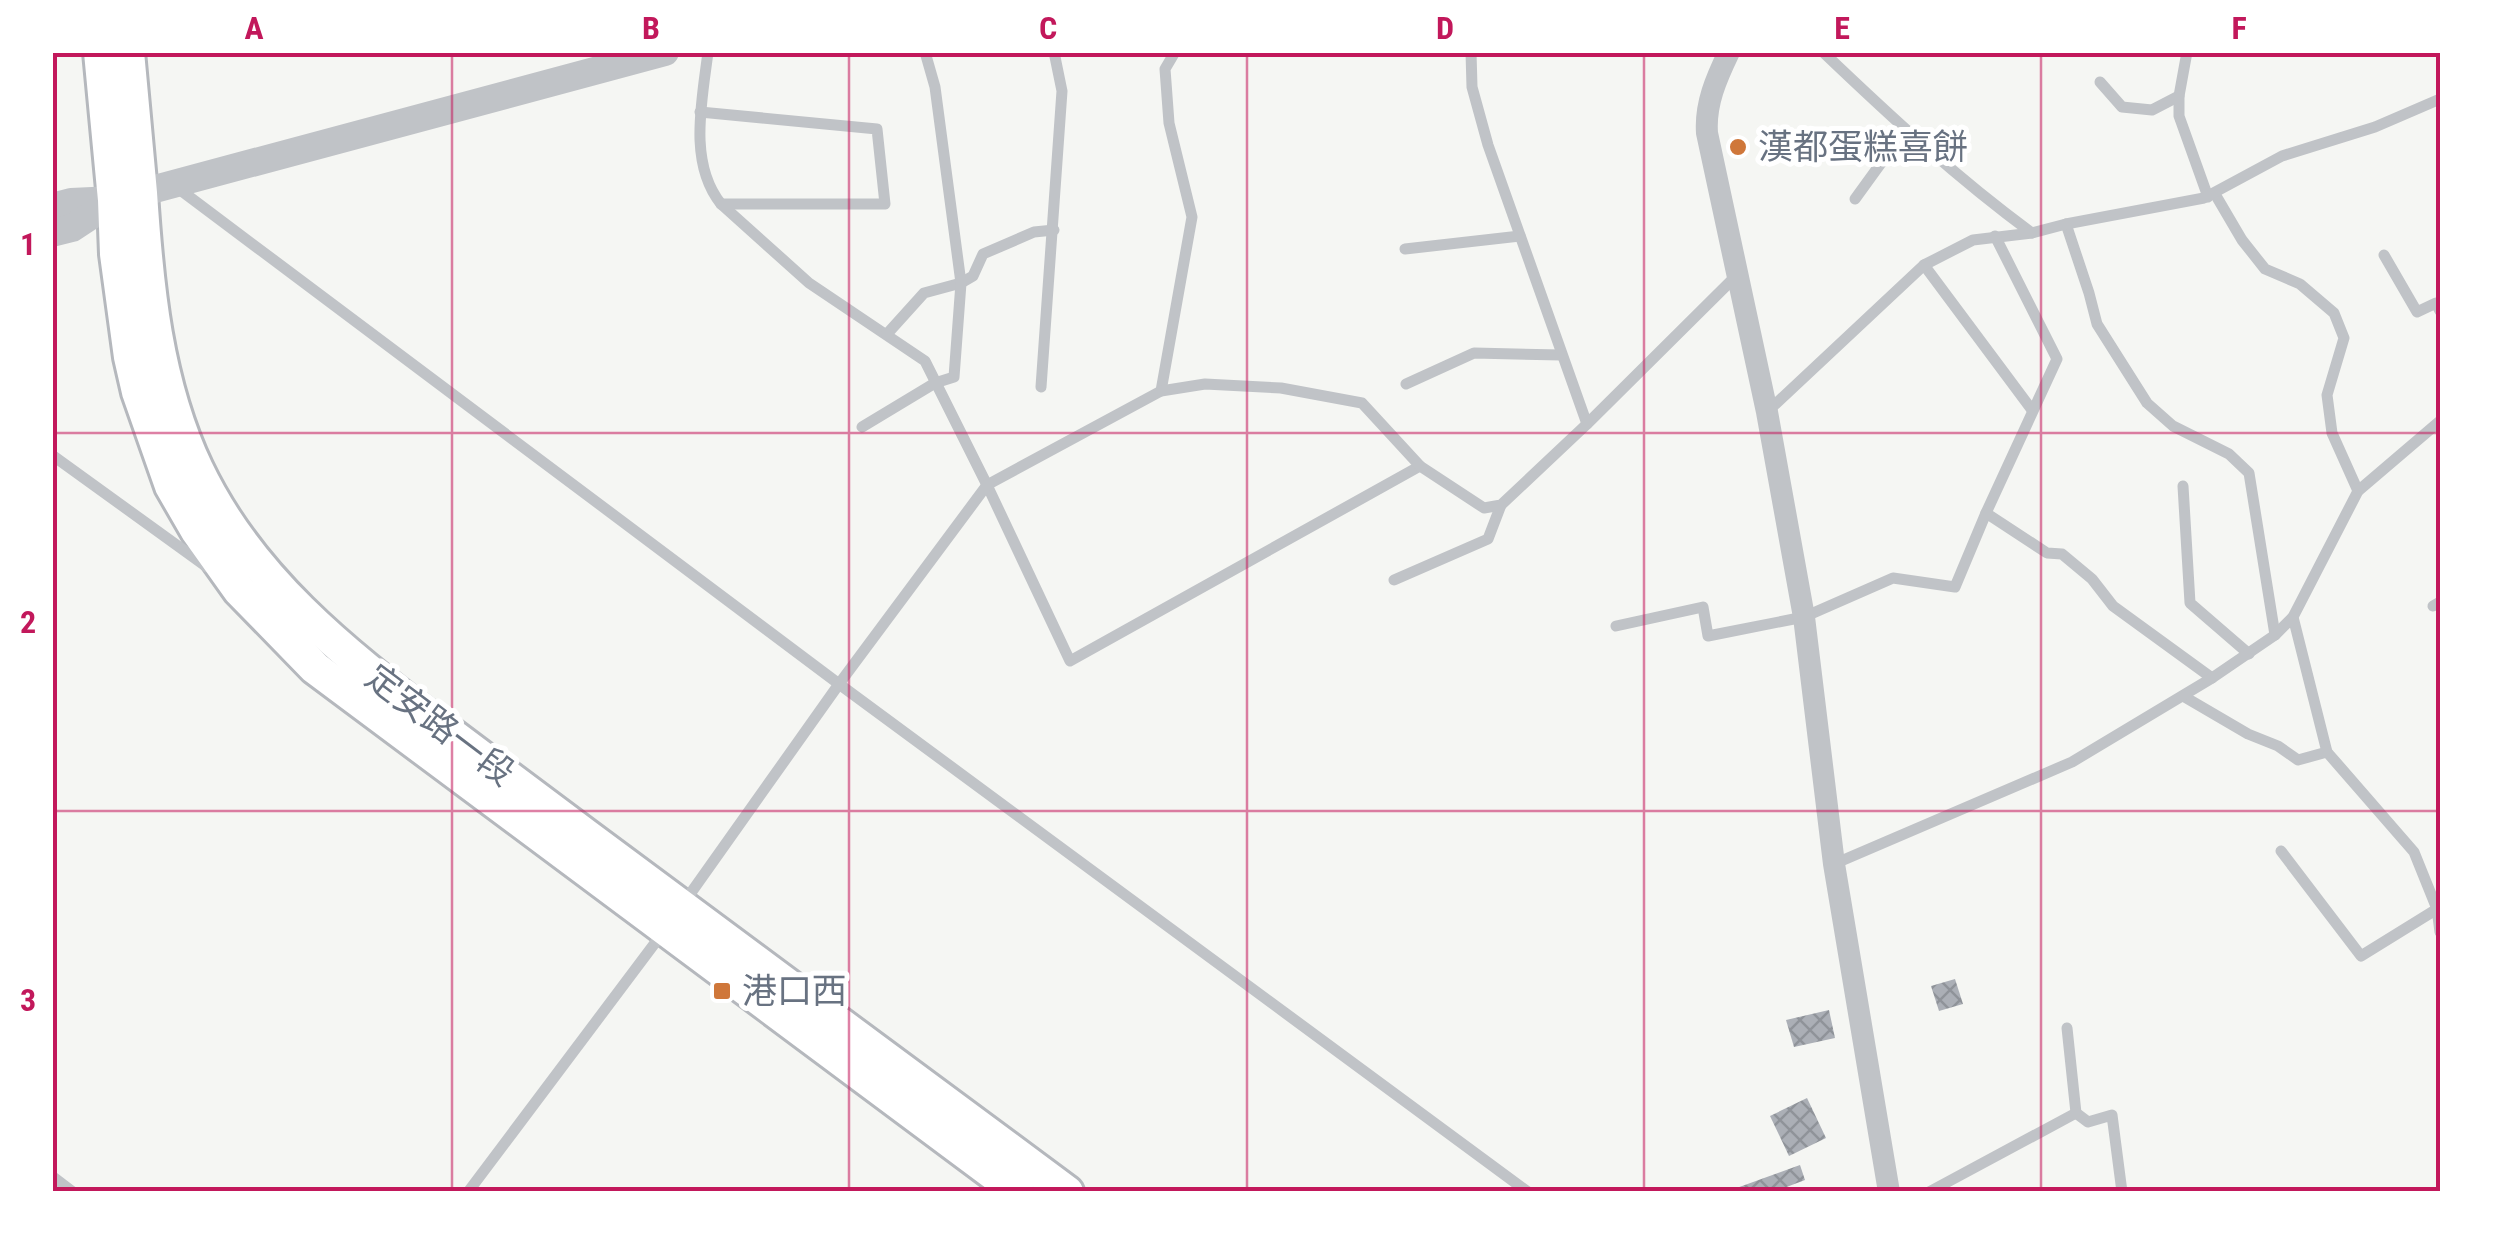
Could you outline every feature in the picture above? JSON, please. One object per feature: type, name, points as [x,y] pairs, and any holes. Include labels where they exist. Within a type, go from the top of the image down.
[{"type":"main road","name":"定安路一段","points":[[100,52],[166,382],[198,471],[225,520],[257,563],[283,594],[364,669],[1018,1192]]},
{"type":"main road","name":"定安路一段","points":[[128,52],[127,196],[116,254],[130,356],[138,392],[182,507],[240,590],[316,668],[1068,1192]]},
{"type":"street","points":[[52,207],[127,196],[665,52]]},
{"type":"street","points":[[1729,52],[1706,115],[1707,134],[1767,412],[1804,617],[1834,864],[1889,1192]]},
{"type":"street","points":[[52,233],[72,228],[127,196]]},
{"type":"lane","points":[[708,52],[700,112],[701,155],[713,195],[810,283],[926,361],[1070,661],[1420,466]]},
{"type":"lane","points":[[862,426],[935,383],[954,377],[961,283],[935,86],[924,52]]},
{"type":"lane","points":[[1041,388],[1062,91],[1054,52]]},
{"type":"lane","points":[[1160,391],[1192,218],[1169,124],[1165,69],[1176,52]]},
{"type":"lane","points":[[1471,52],[1472,87],[1488,145],[1587,424]]},
{"type":"lane","points":[[1823,52],[1906,130],[2032,233]]},
{"type":"lane","points":[[2187,52],[2178,96],[2179,116],[2212,195],[2265,269],[2300,284],[2334,312],[2344,338],[2327,395],[2332,434],[2358,491]]},
{"type":"lane","points":[[2100,82],[2122,107],[2152,110],[2178,96]]},
{"type":"lane","points":[[1767,412],[1924,265],[1973,240],[2032,233],[2212,195],[2282,156],[2374,126],[2440,99]]},
{"type":"lane","points":[[700,112],[877,129],[885,204],[721,204]]},
{"type":"lane","points":[[1854,198],[1906,130]]},
{"type":"lane","points":[[174,184],[838,684],[1528,1192]]},
{"type":"lane","points":[[2066,224],[2097,324],[2147,404],[2173,426],[2229,454],[2249,474],[2275,635]]},
{"type":"lane","points":[[886,334],[924,294],[973,276],[983,254],[1034,232],[1054,230]]},
{"type":"lane","points":[[1405,248],[1520,236]]},
{"type":"lane","points":[[1616,626],[1703,607],[1708,636],[1804,617],[1893,578],[1955,587],[2057,359],[1995,236]]},
{"type":"lane","points":[[2384,255],[2416,312],[2436,303],[2440,311]]},
{"type":"lane","points":[[1924,265],[2032,410]]},
{"type":"lane","points":[[1394,580],[1488,539],[1501,505],[1738,274]]},
{"type":"lane","points":[[1406,384],[1474,353],[1561,356]]},
{"type":"lane","points":[[468,1192],[673,918],[838,684],[987,485],[1160,391],[1205,384],[1281,388],[1362,403],[1420,466],[1484,508],[1501,505]]},
{"type":"lane","points":[[1834,864],[2072,762],[2212,678],[2275,635],[2293,617],[2358,491],[2440,420]]},
{"type":"lane","points":[[52,455],[240,590]]},
{"type":"lane","points":[[2184,486],[2190,603],[2248,654]]},
{"type":"lane","points":[[1986,513],[2047,552],[2062,554],[2092,579],[2112,606],[2212,678]]},
{"type":"lane","points":[[2293,617],[2327,752],[2414,852],[2437,909],[2440,932]]},
{"type":"lane","points":[[2183,696],[2298,760],[2327,752]]},
{"type":"lane","points":[[2281,851],[2361,956],[2437,909]]},
{"type":"lane","points":[[2067,1028],[2076,1113],[2088,1122],[2112,1115],[2122,1192]]},
{"type":"lane","points":[[1929,1192],[2076,1113]]},
{"type":"lane","points":[[52,1176],[73,1192]]},
{"type":"building","points":[[1955,979],[1963,1004],[1939,1011],[1931,986]]},
{"type":"building","points":[[1829,1010],[1835,1038],[1794,1047],[1786,1020]]},
{"type":"building","points":[[1807,1098],[1826,1138],[1789,1156],[1770,1116]]},
{"type":"building","points":[[1800,1165],[1805,1180],[1773,1192],[1731,1192],[1731,1190]]},
{"type":"place","name":"漢都蛋糕喜餅","points":[[1738,147]]},
{"type":"place","name":"港口西","points":[[722,991]]}]
